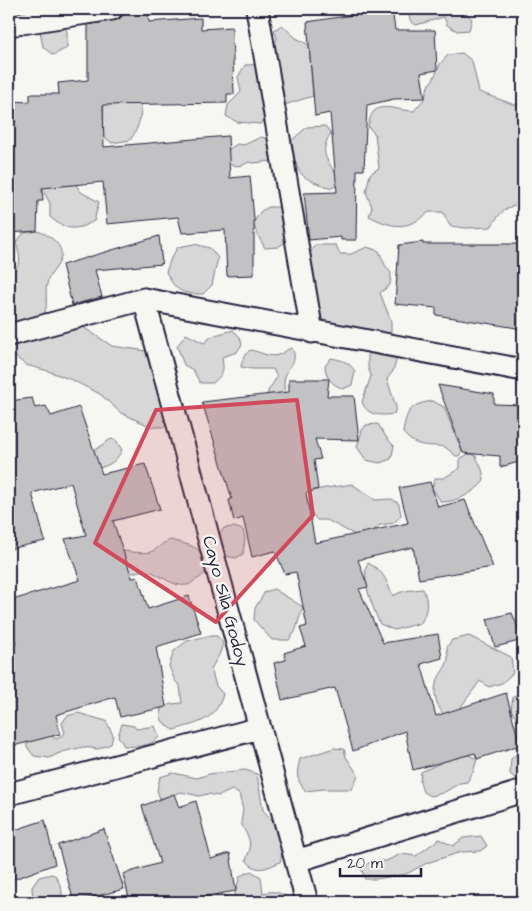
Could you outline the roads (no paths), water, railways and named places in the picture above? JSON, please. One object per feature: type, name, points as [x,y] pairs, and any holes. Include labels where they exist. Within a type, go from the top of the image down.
[{"type":"street","points":[[18,19],[112,9]]},
{"type":"street","points":[[257,9],[312,332]]},
{"type":"street","points":[[9,335],[144,299],[312,332],[523,370]]},
{"type":"street","name":"Cayo Sila Godoy","points":[[144,299],[307,902]]},
{"type":"street","points":[[9,794],[260,728]]},
{"type":"street","points":[[296,861],[523,791]]}]
